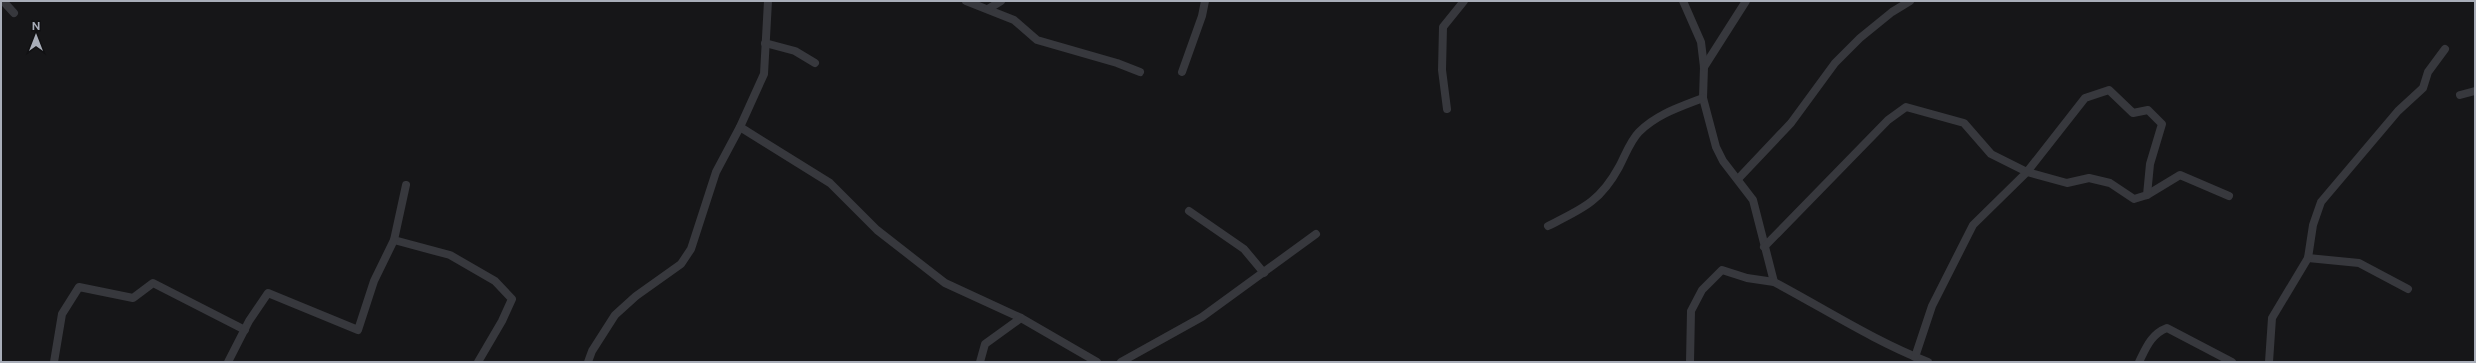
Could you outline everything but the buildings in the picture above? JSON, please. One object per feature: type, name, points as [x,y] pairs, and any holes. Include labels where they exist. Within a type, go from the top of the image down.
[{"type":"street","points":[[3,1],[14,13]]},
{"type":"street","points":[[588,362],[592,351],[615,315],[686,258],[716,172],[740,127],[764,74],[768,1]]},
{"type":"street","points":[[966,1],[1014,20],[1037,40],[1117,63],[1140,72]]},
{"type":"street","points":[[988,9],[1001,1]]},
{"type":"street","points":[[1182,72],[1202,16],[1205,1]]},
{"type":"street","points":[[1447,109],[1442,70],[1443,27],[1464,1]]},
{"type":"street","points":[[1683,1],[1700,42],[1704,67],[1703,98],[1716,147],[1723,162],[1738,179],[1753,200],[1774,282]]},
{"type":"street","points":[[1704,67],[1746,1]]},
{"type":"street","points":[[1738,179],[1791,124],[1845,53],[1875,25],[1910,1]]},
{"type":"street","points":[[765,44],[795,51],[815,63]]},
{"type":"street","points":[[2269,362],[2272,318],[2308,258],[2313,224],[2321,202],[2398,111],[2423,88],[2428,72],[2445,49]]},
{"type":"street","points":[[1915,357],[1932,306],[1973,225],[2027,172],[2085,98],[2109,90],[2133,113],[2148,110],[2162,124],[2150,164],[2147,195]]},
{"type":"street","points":[[2460,95],[2475,91]]},
{"type":"street","points":[[1548,226],[1588,206],[1619,168],[1638,133],[1662,114],[1703,98]]},
{"type":"street","points":[[1764,247],[1888,120],[1906,107],[1964,124],[1991,154],[2027,172],[2067,182],[2089,178],[2110,183],[2134,199],[2147,195],[2180,174],[2229,196]]},
{"type":"street","points":[[740,127],[830,183],[877,230],[945,283],[1021,318],[1098,362]]},
{"type":"street","points":[[228,362],[245,330],[268,293],[358,330],[374,281],[394,240],[406,185]]},
{"type":"street","points":[[1189,211],[1244,249],[1264,273]]},
{"type":"street","points":[[1122,362],[1202,317],[1316,234]]},
{"type":"street","points":[[394,240],[450,255],[495,281],[512,299],[502,322],[478,362]]},
{"type":"street","points":[[2308,258],[2359,263],[2408,289]]},
{"type":"street","points":[[1690,362],[1691,311],[1702,290],[1722,270],[1747,278],[1774,282],[1855,325],[1891,347],[1928,362]]},
{"type":"street","points":[[54,362],[62,314],[79,287],[133,298],[153,284],[238,324],[245,330]]},
{"type":"street","points":[[980,362],[984,344],[1021,318]]},
{"type":"street","points":[[2139,362],[2150,340],[2160,331],[2167,328],[2232,362]]}]
